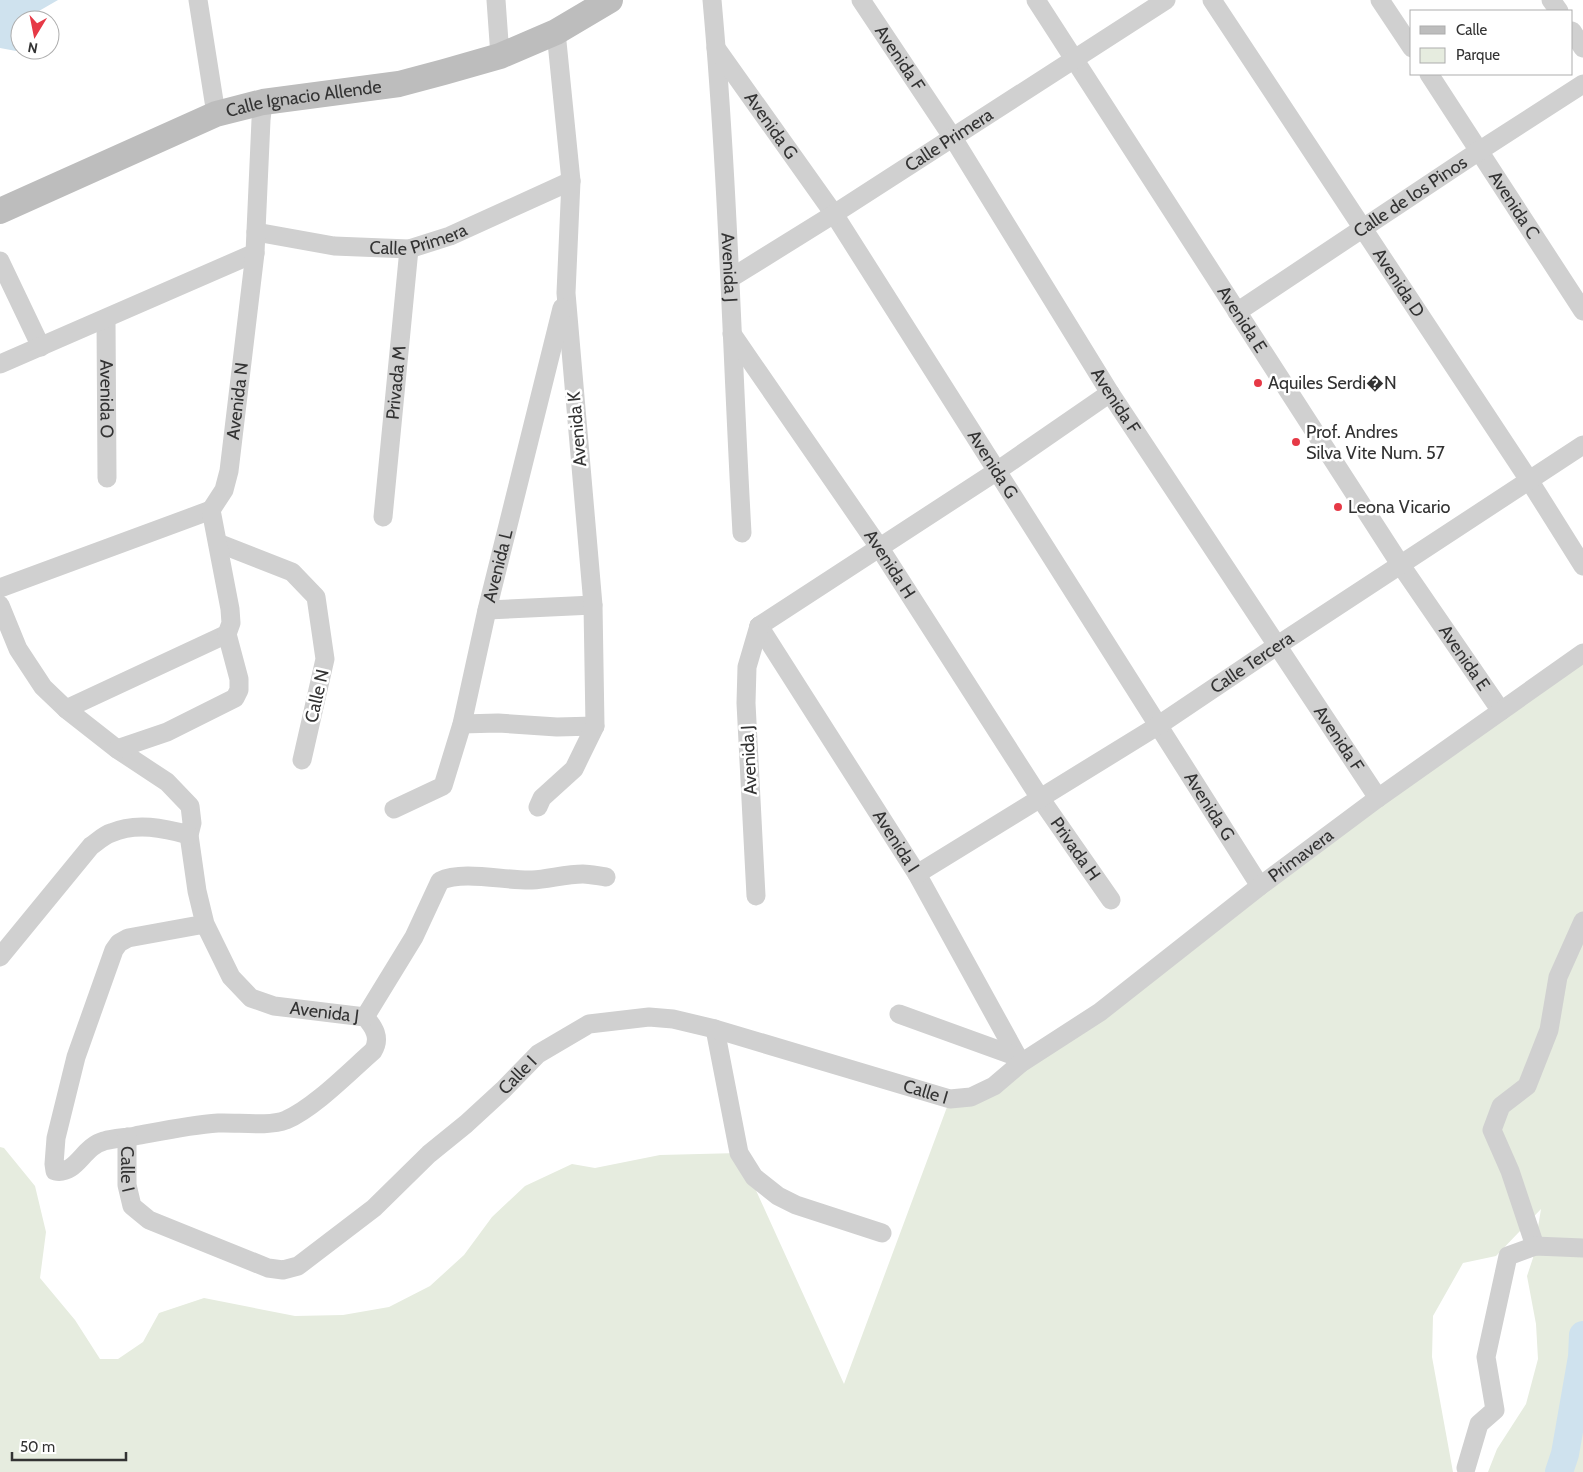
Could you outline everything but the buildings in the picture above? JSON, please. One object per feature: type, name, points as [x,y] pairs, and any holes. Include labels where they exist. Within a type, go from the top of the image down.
[{"type":"street","points":[[198,0],[216,114]]},
{"type":"street","points":[[496,0],[500,56]]},
{"type":"street","name":"Calle Ignacio Allende","points":[[0,211],[216,114],[263,102],[399,84],[500,56],[556,32],[610,0]]},
{"type":"street","name":"Avenida J","points":[[712,0],[730,278],[742,533]]},
{"type":"street","name":"Avenida F","points":[[861,0],[953,138],[1110,393],[1378,798]]},
{"type":"street","name":"Avenida E","points":[[1036,0],[1400,564],[1501,710]]},
{"type":"street","name":"Calle Primera","points":[[730,278],[834,214],[1166,0]]},
{"type":"street","name":"Avenida D","points":[[1212,0],[1529,480],[1583,566]]},
{"type":"street","points":[[1380,0],[1410,45]]},
{"type":"street","name":"Avenida K","points":[[538,807],[542,798],[574,769],[595,726],[592,605],[566,293],[571,181],[556,32]]},
{"type":"street","points":[[1573,33],[1583,48]]},
{"type":"street","name":"Avenida G","points":[[716,48],[834,214],[1260,886]]},
{"type":"street","name":"Avenida C","points":[[1430,75],[1583,311]]},
{"type":"street","name":"Calle de los Pinos","points":[[1238,312],[1362,228],[1583,84]]},
{"type":"street","name":"Avenida N","points":[[212,510],[224,490],[229,470],[255,253],[260,120],[263,102]]},
{"type":"street","name":"Calle Primera","points":[[256,232],[334,246],[409,249],[450,236],[571,181]]},
{"type":"street","name":"Privada M","points":[[383,517],[409,249]]},
{"type":"street","points":[[0,364],[255,253]]},
{"type":"street","points":[[0,261],[41,347]]},
{"type":"street","name":"Avenida L","points":[[394,809],[443,786],[462,724],[487,610],[566,293]]},
{"type":"street","name":"Avenida O","points":[[106,318],[107,478]]},
{"type":"street","name":"Avenida H","points":[[732,334],[879,547],[1040,798]]},
{"type":"street","points":[[759,626],[997,471],[1110,393]]},
{"type":"street","name":"Calle Tercera","points":[[917,874],[1159,725],[1400,564],[1583,445]]},
{"type":"street","points":[[0,588],[212,510],[230,609],[231,623],[226,634],[66,709]]},
{"type":"street","name":"Calle N","points":[[218,543],[292,572],[316,597],[325,659],[302,760]]},
{"type":"street","points":[[0,605],[18,648],[42,687],[66,709],[117,749],[167,732],[235,698],[239,690],[239,679],[226,634]]},
{"type":"street","points":[[487,610],[592,605]]},
{"type":"street","name":"Avenida J","points":[[756,896],[746,703],[747,667],[759,626]]},
{"type":"street","name":"Avenida I","points":[[759,626],[917,874],[1019,1060]]},
{"type":"street","name":"Primavera","points":[[1019,1060],[1100,1012],[1260,886],[1378,798],[1583,653]]},
{"type":"street","points":[[462,724],[527,724],[557,727],[595,726]]},
{"type":"street","name":"Avenida J","points":[[117,749],[167,782],[190,806],[192,823],[189,836],[197,891],[205,924],[231,977],[251,998],[274,1006],[365,1017],[376,1029],[377,1045],[373,1051],[305,1110],[285,1120],[216,1123],[175,1128],[104,1141],[90,1148],[70,1170],[63,1173],[55,1171],[56,1138],[76,1057],[114,950],[119,943],[128,938],[205,924]]},
{"type":"street","name":"Privada H","points":[[1040,798],[1111,900]]},
{"type":"street","points":[[0,957],[91,846],[109,833],[126,828],[146,827],[169,829],[189,836]]},
{"type":"street","points":[[365,1017],[414,937],[440,881],[449,877],[466,876],[507,880],[534,880],[583,874],[606,877]]},
{"type":"street","points":[[1535,1246],[1510,1171],[1492,1130],[1501,1106],[1527,1086],[1549,1030],[1558,977],[1583,921]]},
{"type":"street","points":[[899,1014],[1019,1060]]},
{"type":"street","name":"Calle I","points":[[128,1137],[127,1185],[132,1206],[149,1220],[268,1268],[283,1270],[298,1266],[374,1208],[428,1154],[466,1124],[538,1054],[588,1024],[649,1017],[674,1019],[715,1029],[950,1099],[971,1097],[994,1086],[1019,1060]]},
{"type":"street","points":[[715,1029],[739,1153],[754,1177],[778,1196],[796,1204],[882,1232]]},
{"type":"street","points":[[1466,1468],[1479,1424],[1495,1410],[1486,1357],[1508,1256],[1535,1246],[1583,1248]]},
{"type":"green space","points":[[1583,653],[1583,1472],[1488,1472],[1497,1449],[1526,1404],[1538,1359],[1536,1324],[1527,1276],[1533,1258],[1541,1209],[1496,1256],[1463,1263],[1433,1316],[1432,1357],[1453,1472],[0,1472],[0,1147],[4,1148],[35,1186],[46,1232],[40,1278],[75,1320],[100,1359],[118,1359],[143,1342],[159,1313],[204,1298],[295,1316],[343,1315],[389,1307],[430,1286],[464,1255],[492,1217],[525,1186],[572,1164],[595,1168],[660,1155],[739,1153],[844,1384],[950,1099],[971,1097]]},
{"type":"water","points":[[0,0],[58,0],[41,10],[10,10],[10,50],[0,48]]},
{"type":"waterway","points":[[1559,1472],[1565,1454],[1582,1357],[1583,1335]]},
{"type":"place","name":"Aquiles Serdi�N","points":[[1258,383]]},
{"type":"place","name":"Prof. Andres Silva Vite Num. 57","points":[[1296,442]]},
{"type":"place","name":"Leona Vicario","points":[[1338,507]]}]
